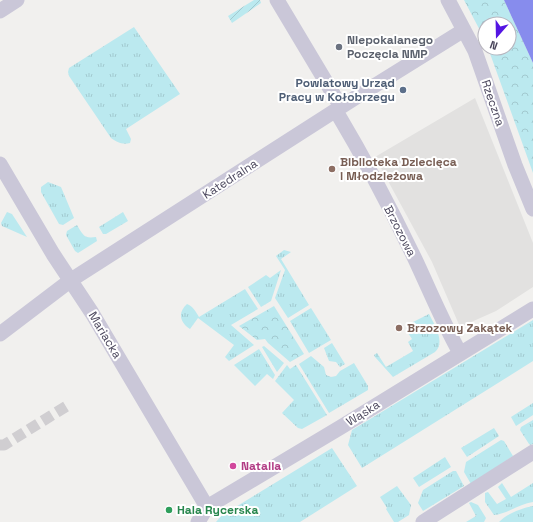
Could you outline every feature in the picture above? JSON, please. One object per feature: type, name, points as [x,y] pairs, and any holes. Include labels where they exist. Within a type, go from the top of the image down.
[{"type":"street","points":[[0,11],[17,0]]},
{"type":"street","name":"Brzozowa","points":[[276,0],[338,109],[403,235],[448,332],[460,353]]},
{"type":"street","name":"Rzeczna","points":[[448,0],[474,51],[515,165],[533,209]]},
{"type":"street","name":"Katedralna","points":[[0,334],[72,280],[464,30]]},
{"type":"street","name":"Mariacka","points":[[0,164],[53,254],[72,280],[207,507]]},
{"type":"street","name":"Wąska","points":[[198,522],[207,507],[533,309]]},
{"type":"street","points":[[423,522],[533,452]]},
{"type":"shaded area","points":[[475,98],[533,243],[533,287],[496,311],[460,327],[432,262],[375,157]]},
{"type":"green space","points":[[254,0],[260,0],[261,3],[232,23],[228,16]]},
{"type":"green space","points":[[464,0],[504,0],[511,16],[477,16],[477,25]]},
{"type":"green space","points":[[134,27],[180,94],[126,129],[131,139],[130,143],[124,144],[111,138],[69,76],[68,72],[69,68]]},
{"type":"green space","points":[[517,28],[533,63],[533,173],[491,56],[517,56]]},
{"type":"green space","points":[[48,182],[61,187],[74,218],[63,225],[59,224],[41,192],[41,187]]},
{"type":"green space","points":[[7,212],[12,214],[27,237],[2,226],[1,223]]},
{"type":"green space","points":[[123,212],[128,221],[106,234],[103,234],[99,227]]},
{"type":"green space","points":[[77,225],[84,236],[96,237],[97,241],[78,253],[75,251],[66,235],[67,231]]},
{"type":"green space","points":[[284,250],[291,252],[281,259],[309,305],[288,318],[275,298],[285,270],[276,256]]},
{"type":"green space","points":[[281,270],[271,301],[261,307],[248,287],[266,275],[270,278]]},
{"type":"green space","points":[[245,289],[258,309],[231,325],[254,345],[229,361],[225,357],[234,345],[198,318],[190,329],[182,320],[181,314],[182,310],[187,304],[193,308],[199,317]]},
{"type":"green space","points":[[274,306],[304,354],[290,362],[265,339],[257,340],[239,326]]},
{"type":"green space","points":[[311,308],[331,340],[309,353],[290,321]]},
{"type":"green space","points":[[429,314],[438,333],[438,348],[435,352],[393,377],[374,355],[377,353],[386,367],[413,351],[408,342],[412,339],[406,330],[409,328],[407,325]]},
{"type":"green space","points":[[533,320],[533,361],[362,468],[348,445],[352,430]]},
{"type":"green space","points":[[332,343],[345,364],[340,367],[336,362],[329,361],[324,348]]},
{"type":"green space","points":[[264,346],[284,363],[277,372],[262,347]]},
{"type":"green space","points":[[259,349],[275,375],[273,379],[267,374],[255,386],[234,365]]},
{"type":"green space","points":[[311,356],[324,367],[326,375],[331,377],[336,376],[340,371],[354,363],[368,386],[368,390],[329,413],[299,364]]},
{"type":"green space","points":[[287,365],[290,369],[296,365],[327,415],[302,429],[298,428],[282,413],[294,400],[275,381]]},
{"type":"green space","points":[[533,403],[533,415],[516,426],[511,417]]},
{"type":"green space","points":[[533,420],[533,444],[531,445],[520,430],[521,427]]},
{"type":"green space","points":[[494,428],[499,436],[467,457],[461,448]]},
{"type":"green space","points":[[501,440],[504,441],[513,456],[471,484],[464,472],[466,462]]},
{"type":"green space","points":[[332,448],[357,486],[300,522],[216,522],[221,516]]},
{"type":"green space","points":[[445,457],[451,467],[419,487],[413,478]]},
{"type":"green space","points":[[453,471],[456,471],[464,486],[423,511],[418,503],[423,490]]},
{"type":"green space","points":[[502,483],[511,497],[533,483],[533,502],[504,513],[494,515],[485,502],[485,493],[488,492],[497,504],[506,499],[498,487]]},
{"type":"green space","points":[[397,486],[411,505],[409,515],[398,522],[394,522],[380,497]]},
{"type":"green space","points":[[471,502],[478,505],[486,518],[484,522],[466,522],[476,516],[469,503]]},
{"type":"green space","points":[[533,506],[533,522],[499,522],[514,512]]},
{"type":"water","points":[[504,0],[533,0],[533,63],[517,28],[517,16],[511,16]]},
{"type":"tunnel","points":[[0,445],[4,445],[70,404]]},
{"type":"place","name":"Niepokalanego Poczęcia NMP","points":[[339,47]]},
{"type":"place","name":"Powiatowy Urząd Pracy w Kołobrzegu","points":[[403,90]]},
{"type":"place","name":"Biblioteka Dziecięca i Młodzieżowa","points":[[332,169]]},
{"type":"place","name":"Brzozowy Zakątek","points":[[399,328]]},
{"type":"place","name":"Natalia","points":[[233,466]]},
{"type":"place","name":"Hala Rycerska","points":[[169,510]]}]
